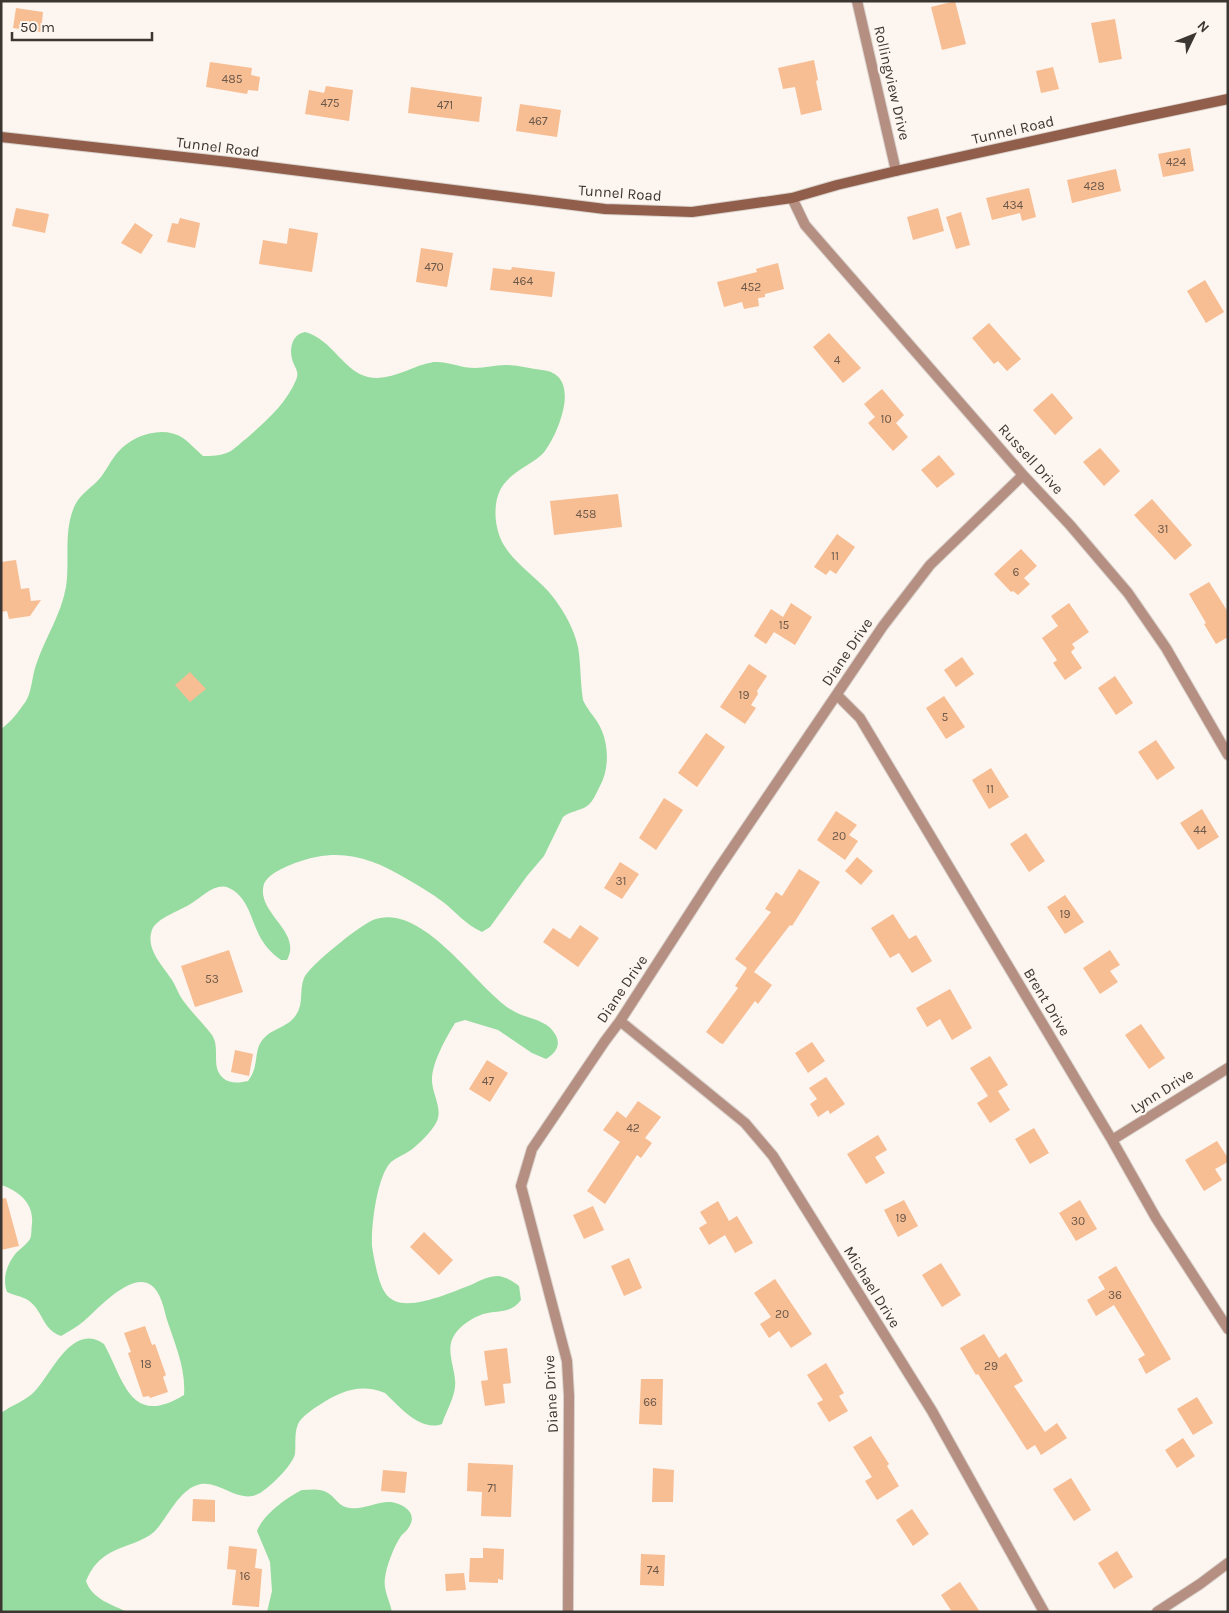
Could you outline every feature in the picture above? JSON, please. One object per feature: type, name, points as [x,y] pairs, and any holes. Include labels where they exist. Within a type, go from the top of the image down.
[{"type":"main road","name":"Tunnel Road","points":[[1,138],[229,162],[605,209],[692,212],[792,198],[896,171],[1228,99]]},
{"type":"street","name":"Rollingview Drive","points":[[857,1],[896,171]]},
{"type":"street","name":"Russell Drive","points":[[792,198],[805,225],[1128,593],[1166,648],[1228,755]]},
{"type":"street","name":"Diane Drive","points":[[568,1612],[567,1361],[521,1186],[532,1149],[620,1021],[715,874],[883,626],[930,565],[1023,475]]},
{"type":"street","name":"Brent Drive","points":[[837,695],[860,718],[1112,1140],[1156,1218],[1228,1329]]},
{"type":"street","name":"Michael Drive","points":[[620,1021],[745,1123],[773,1156],[932,1411],[1044,1612]]},
{"type":"street","name":"Lynn Drive","points":[[1112,1140],[1228,1068]]},
{"type":"street","points":[[1157,1612],[1228,1563]]},
{"type":"green space","points":[[305,332],[323,341],[351,368],[359,374],[368,377],[385,377],[426,364],[439,362],[475,368],[501,365],[519,366],[554,374],[562,382],[565,392],[564,405],[551,442],[541,455],[514,474],[501,488],[496,505],[496,522],[500,538],[506,548],[553,597],[565,614],[571,627],[578,647],[583,700],[602,730],[606,746],[607,763],[603,779],[595,797],[587,806],[563,817],[544,856],[490,927],[482,932],[466,922],[434,896],[393,871],[353,856],[339,855],[311,858],[295,863],[273,874],[264,884],[263,894],[266,904],[289,940],[290,950],[287,960],[281,960],[268,949],[259,935],[241,897],[229,888],[224,887],[209,891],[188,906],[159,922],[152,930],[151,944],[156,957],[183,1000],[215,1040],[216,1063],[219,1073],[223,1078],[232,1082],[248,1081],[254,1070],[261,1042],[265,1037],[288,1023],[296,1015],[300,1006],[304,978],[308,972],[336,946],[373,920],[392,917],[410,923],[429,934],[510,1009],[551,1029],[557,1038],[558,1045],[555,1052],[546,1059],[532,1053],[498,1030],[465,1020],[455,1023],[440,1050],[433,1071],[432,1084],[439,1112],[436,1123],[418,1144],[391,1162],[386,1169],[379,1189],[374,1214],[372,1246],[377,1272],[384,1292],[393,1300],[401,1303],[421,1302],[445,1295],[485,1278],[498,1276],[504,1277],[519,1286],[521,1300],[509,1310],[483,1314],[475,1318],[455,1334],[450,1351],[455,1385],[451,1402],[442,1424],[426,1424],[418,1421],[403,1411],[385,1393],[376,1390],[359,1389],[336,1395],[311,1410],[300,1421],[296,1432],[293,1459],[280,1476],[260,1493],[253,1496],[238,1495],[208,1484],[193,1487],[180,1497],[154,1532],[142,1540],[111,1552],[94,1566],[86,1581],[89,1587],[103,1601],[128,1612],[1,1612],[1,1413],[34,1392],[63,1353],[82,1339],[93,1339],[104,1344],[124,1385],[140,1403],[152,1406],[166,1404],[184,1395],[184,1385],[179,1357],[162,1301],[151,1285],[143,1282],[124,1287],[81,1323],[61,1336],[49,1329],[32,1303],[7,1292],[5,1282],[6,1271],[16,1253],[30,1239],[32,1217],[31,1210],[24,1199],[19,1194],[1,1185],[1,729],[15,716],[28,697],[36,665],[64,597],[67,577],[69,525],[71,515],[78,501],[101,477],[124,446],[149,434],[167,432],[175,434],[186,440],[203,456],[223,454],[234,449],[275,412],[292,389],[297,374],[291,350],[297,335]]},
{"type":"green space","points":[[302,1490],[325,1491],[340,1504],[350,1508],[391,1502],[405,1507],[411,1513],[411,1522],[396,1545],[386,1573],[385,1587],[392,1612],[267,1612],[272,1591],[270,1562],[257,1531],[264,1519],[276,1507]]},
{"type":"building","points":[[955,1],[966,44],[942,50],[931,7]]},
{"type":"building","points":[[16,8],[43,12],[41,32],[13,28]]},
{"type":"building","points":[[1115,19],[1122,59],[1099,63],[1091,23]]},
{"type":"building","points":[[814,60],[822,110],[801,115],[795,87],[783,89],[778,68]]},
{"type":"building","points":[[210,62],[252,68],[251,75],[260,77],[258,91],[248,90],[247,94],[206,87]]},
{"type":"building","points":[[1053,67],[1059,89],[1041,93],[1036,71]]},
{"type":"building","points":[[326,86],[353,90],[349,121],[305,114],[309,90],[324,93]]},
{"type":"building","points":[[411,87],[482,97],[479,122],[408,113]]},
{"type":"building","points":[[520,104],[561,110],[557,137],[516,131]]},
{"type":"building","points":[[1190,148],[1194,171],[1163,177],[1158,154]]},
{"type":"building","points":[[1116,169],[1121,191],[1072,203],[1067,180]]},
{"type":"building","points":[[1029,188],[1036,217],[1022,221],[1020,213],[992,220],[986,198]]},
{"type":"building","points":[[16,208],[49,214],[45,233],[12,226]]},
{"type":"building","points":[[938,208],[944,231],[913,240],[907,217]]},
{"type":"building","points":[[961,212],[970,245],[956,249],[946,217]]},
{"type":"building","points":[[180,218],[200,223],[195,248],[167,242],[172,223],[178,224]]},
{"type":"building","points":[[135,223],[153,235],[141,254],[121,243]]},
{"type":"building","points":[[289,228],[318,233],[312,272],[259,264],[263,240],[287,244]]},
{"type":"building","points":[[421,248],[453,253],[447,287],[416,282]]},
{"type":"building","points":[[778,263],[784,289],[758,298],[759,306],[744,309],[742,302],[724,307],[717,282],[757,272],[756,269]]},
{"type":"building","points":[[512,267],[555,272],[552,297],[490,290],[493,268],[511,270]]},
{"type":"building","points":[[1205,280],[1224,312],[1206,323],[1187,291]]},
{"type":"building","points":[[989,323],[1021,359],[1007,371],[998,361],[994,364],[972,338]]},
{"type":"building","points":[[829,333],[861,368],[843,383],[813,347]]},
{"type":"building","points":[[882,389],[904,415],[896,423],[908,437],[893,451],[868,423],[875,417],[864,404]]},
{"type":"building","points":[[1052,393],[1073,418],[1055,435],[1033,410]]},
{"type":"building","points":[[1100,448],[1120,471],[1104,486],[1083,462]]},
{"type":"building","points":[[939,455],[955,474],[937,488],[921,470]]},
{"type":"building","points":[[618,494],[622,527],[554,535],[550,501]]},
{"type":"building","points":[[1152,499],[1192,545],[1175,560],[1134,515]]},
{"type":"building","points":[[837,534],[855,547],[836,574],[830,570],[826,575],[814,567]]},
{"type":"building","points":[[1021,549],[1037,566],[1024,578],[1030,584],[1018,595],[1013,591],[1011,592],[994,574]]},
{"type":"building","points":[[16,560],[21,589],[29,588],[31,601],[41,600],[30,616],[9,619],[7,611],[1,612],[1,562]]},
{"type":"building","points":[[1209,582],[1228,612],[1228,637],[1216,644],[1189,594]]},
{"type":"building","points":[[791,603],[812,617],[795,645],[774,632],[766,644],[754,636],[771,609],[783,617]]},
{"type":"building","points":[[1069,603],[1089,632],[1072,644],[1075,648],[1071,652],[1082,668],[1065,680],[1053,663],[1057,660],[1042,638],[1058,626],[1051,616]]},
{"type":"building","points":[[962,657],[974,674],[956,687],[944,670]]},
{"type":"building","points":[[749,664],[767,676],[757,691],[758,694],[751,705],[756,708],[745,724],[720,707]]},
{"type":"building","points":[[190,672],[206,689],[190,702],[175,685]]},
{"type":"building","points":[[1115,676],[1133,703],[1116,715],[1098,688]]},
{"type":"building","points":[[944,696],[965,727],[946,739],[926,708]]},
{"type":"building","points":[[706,733],[725,747],[697,787],[678,773]]},
{"type":"building","points":[[1156,740],[1175,768],[1157,780],[1138,752]]},
{"type":"building","points":[[991,768],[1009,797],[989,809],[972,780]]},
{"type":"building","points":[[664,798],[683,810],[656,850],[639,838]]},
{"type":"building","points":[[1202,809],[1219,837],[1198,850],[1180,823]]},
{"type":"building","points":[[836,811],[857,825],[849,835],[858,841],[845,860],[817,840]]},
{"type":"building","points":[[1026,833],[1045,861],[1029,872],[1010,844]]},
{"type":"building","points":[[857,857],[873,871],[861,885],[845,871]]},
{"type":"building","points":[[620,862],[639,874],[622,899],[604,888]]},
{"type":"building","points":[[799,869],[820,882],[792,926],[790,925],[754,972],[772,985],[758,1004],[755,1001],[723,1044],[720,1043],[706,1032],[738,988],[735,986],[747,968],[735,959],[771,912],[765,909],[776,892],[782,896]]},
{"type":"building","points":[[1065,895],[1084,922],[1065,934],[1047,907]]},
{"type":"building","points":[[893,914],[909,939],[916,935],[932,961],[912,973],[899,953],[890,958],[871,928]]},
{"type":"building","points":[[580,925],[599,938],[578,967],[543,942],[553,928],[570,939]]},
{"type":"building","points":[[229,950],[243,992],[195,1007],[181,966]]},
{"type":"building","points":[[1110,950],[1120,965],[1110,971],[1118,982],[1100,994],[1083,968]]},
{"type":"building","points":[[950,989],[972,1028],[952,1040],[940,1019],[927,1027],[916,1008]]},
{"type":"building","points":[[1141,1024],[1165,1058],[1149,1069],[1125,1035]]},
{"type":"building","points":[[812,1042],[825,1061],[808,1073],[795,1053]]},
{"type":"building","points":[[235,1050],[253,1054],[249,1076],[231,1072]]},
{"type":"building","points":[[990,1056],[1008,1085],[998,1091],[1010,1110],[990,1123],[977,1103],[988,1096],[970,1068]]},
{"type":"building","points":[[487,1060],[508,1073],[490,1102],[469,1089]]},
{"type":"building","points":[[826,1077],[845,1104],[830,1114],[828,1110],[818,1117],[810,1104],[817,1099],[809,1088]]},
{"type":"building","points":[[638,1101],[661,1117],[645,1138],[652,1143],[641,1158],[637,1155],[605,1204],[587,1191],[620,1142],[603,1130],[617,1111],[626,1118]]},
{"type":"building","points":[[1034,1128],[1049,1153],[1030,1164],[1015,1139]]},
{"type":"building","points":[[878,1135],[887,1150],[875,1157],[885,1173],[866,1184],[847,1154]]},
{"type":"building","points":[[1217,1141],[1228,1158],[1228,1162],[1215,1169],[1222,1180],[1204,1191],[1185,1160]]},
{"type":"building","points":[[6,1198],[19,1246],[1,1250],[1,1199]]},
{"type":"building","points":[[904,1200],[918,1226],[898,1237],[884,1210]]},
{"type":"building","points":[[1080,1200],[1097,1229],[1076,1241],[1059,1213]]},
{"type":"building","points":[[718,1201],[729,1221],[737,1216],[753,1243],[735,1253],[725,1235],[709,1245],[699,1228],[707,1223],[700,1212]]},
{"type":"building","points":[[593,1206],[604,1230],[584,1239],[573,1215]]},
{"type":"building","points":[[424,1232],[453,1260],[439,1275],[410,1247]]},
{"type":"building","points":[[629,1258],[642,1288],[624,1296],[611,1266]]},
{"type":"building","points":[[941,1263],[961,1295],[942,1307],[922,1275]]},
{"type":"building","points":[[1116,1266],[1171,1359],[1146,1374],[1138,1359],[1145,1355],[1114,1305],[1096,1316],[1087,1300],[1105,1289],[1098,1277]]},
{"type":"building","points":[[775,1279],[812,1334],[791,1348],[779,1331],[769,1338],[760,1324],[771,1317],[754,1293]]},
{"type":"building","points":[[145,1326],[152,1345],[155,1344],[166,1375],[163,1377],[168,1392],[150,1398],[149,1396],[143,1397],[128,1353],[131,1352],[124,1333]]},
{"type":"building","points":[[984,1334],[999,1358],[1006,1353],[1023,1381],[1014,1386],[1045,1432],[1057,1423],[1067,1438],[1041,1455],[1035,1445],[1027,1450],[960,1348]]},
{"type":"building","points":[[507,1348],[511,1383],[503,1384],[505,1403],[485,1406],[481,1381],[488,1380],[484,1351]]},
{"type":"building","points":[[826,1363],[844,1393],[839,1396],[848,1411],[829,1422],[817,1403],[823,1400],[807,1375]]},
{"type":"building","points":[[641,1379],[663,1379],[662,1425],[639,1424]]},
{"type":"building","points":[[1197,1397],[1213,1423],[1193,1435],[1177,1409]]},
{"type":"building","points":[[871,1436],[889,1464],[887,1466],[899,1486],[877,1500],[865,1481],[872,1477],[853,1447]]},
{"type":"building","points":[[1183,1438],[1195,1456],[1177,1468],[1165,1450]]},
{"type":"building","points":[[468,1463],[513,1465],[511,1517],[481,1516],[482,1492],[467,1491]]},
{"type":"building","points":[[653,1468],[674,1470],[673,1502],[652,1502]]},
{"type":"building","points":[[383,1470],[407,1472],[405,1493],[381,1491]]},
{"type":"building","points":[[1071,1478],[1091,1510],[1074,1521],[1053,1489]]},
{"type":"building","points":[[193,1499],[215,1500],[215,1522],[192,1521]]},
{"type":"building","points":[[912,1509],[929,1534],[913,1546],[896,1520]]},
{"type":"building","points":[[229,1546],[257,1549],[255,1568],[262,1569],[259,1607],[232,1605],[236,1570],[227,1569]]},
{"type":"building","points":[[483,1548],[504,1549],[503,1580],[498,1579],[498,1583],[469,1582],[470,1558],[483,1558]]},
{"type":"building","points":[[1117,1551],[1133,1577],[1114,1589],[1098,1563]]},
{"type":"building","points":[[641,1554],[665,1555],[664,1586],[640,1585]]},
{"type":"building","points":[[464,1573],[466,1590],[446,1591],[445,1574]]},
{"type":"building","points":[[960,1582],[980,1612],[952,1612],[941,1595]]}]
